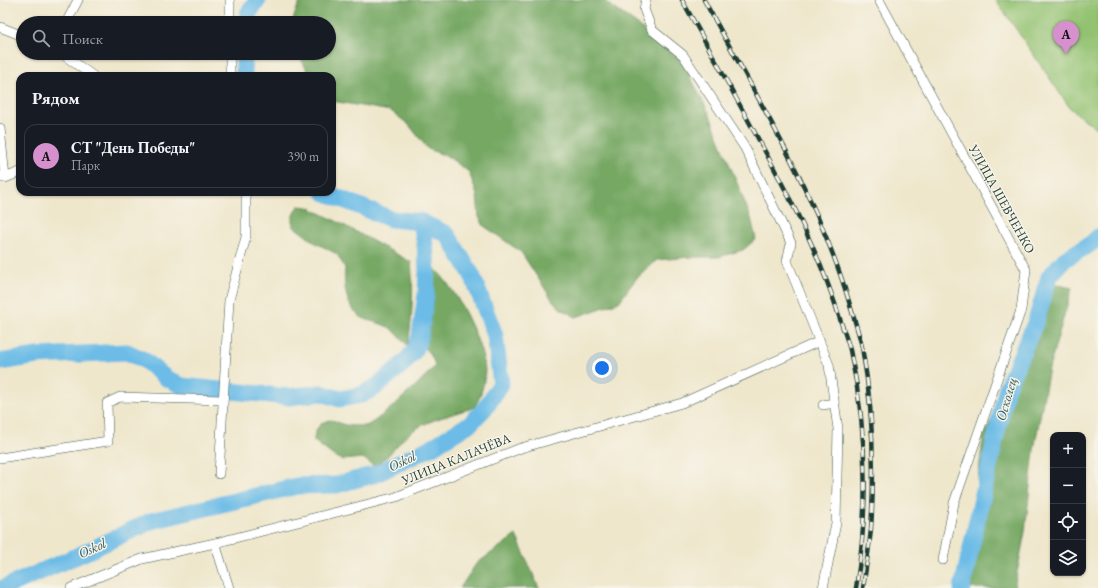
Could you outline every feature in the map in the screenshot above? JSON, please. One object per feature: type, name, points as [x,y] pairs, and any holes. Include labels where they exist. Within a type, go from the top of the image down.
[{"type":"street","points":[[70,16],[78,0]]},
{"type":"street","points":[[230,0],[230,16]]},
{"type":"street","points":[[646,0],[644,9],[652,30],[683,55],[745,148],[791,243],[786,261],[829,365],[838,429],[836,523],[823,588]]},
{"type":"street","name":"УЛИЦА ШЕВЧЕНКО","points":[[878,0],[1026,270],[1021,310],[954,503],[942,560]]},
{"type":"street","points":[[0,27],[16,33]]},
{"type":"street","points":[[71,60],[87,72]]},
{"type":"street","points":[[230,60],[230,72]]},
{"type":"street","points":[[0,128],[2,178],[16,173]]},
{"type":"street","points":[[219,474],[229,300],[246,237],[246,196]]},
{"type":"street","name":"УЛИЦА КАЛАЧЁВА","points":[[72,588],[142,559],[396,497],[521,448],[682,403],[820,341]]},
{"type":"street","points":[[0,458],[108,441],[107,403],[120,397],[224,394]]},
{"type":"street","points":[[823,405],[834,403]]},
{"type":"street","points":[[215,542],[229,588]]},
{"type":"green space","points":[[305,0],[603,0],[635,23],[682,61],[709,113],[751,218],[756,239],[743,250],[718,257],[690,257],[657,260],[635,280],[619,302],[576,317],[561,309],[553,301],[521,252],[484,226],[479,217],[477,195],[469,172],[447,156],[428,149],[409,125],[391,111],[336,102],[336,72],[308,72],[302,60],[336,60],[336,16],[294,16],[298,5]]},
{"type":"green space","points":[[996,0],[1098,0],[1098,130],[1070,108]]},
{"type":"green space","points":[[298,206],[308,207],[411,262],[412,304],[408,346],[391,328],[365,319],[354,310],[345,290],[345,268],[337,254],[314,242],[293,226],[293,215]]},
{"type":"green space","points":[[427,262],[437,270],[456,295],[478,342],[483,357],[485,376],[478,400],[474,407],[433,420],[417,428],[411,432],[386,458],[374,466],[363,458],[343,460],[335,457],[314,441],[315,432],[320,425],[329,420],[351,426],[365,426],[371,424],[401,399],[435,366],[432,357],[423,346],[426,324],[428,284]]},
{"type":"green space","points":[[1045,282],[1072,288],[1049,368],[1034,450],[1025,532],[1014,588],[961,588],[974,514],[983,438],[1008,385],[1020,342]]},
{"type":"green space","points":[[516,535],[539,588],[460,588],[476,564]]},
{"type":"waterway","name":"Oskol","points":[[248,16],[258,0]]},
{"type":"waterway","name":"Oskol","points":[[244,60],[244,72]]},
{"type":"waterway","name":"Oskol","points":[[3,588],[86,552],[151,521],[297,486],[336,485],[376,474],[432,447],[471,423],[486,407],[501,384],[495,335],[472,275],[447,234],[421,222],[391,219],[334,196]]},
{"type":"waterway","points":[[0,362],[37,356],[127,352],[144,360],[166,378],[182,386],[289,397],[321,393],[340,399],[361,395],[376,387],[404,363],[415,350],[420,336],[426,294],[427,269],[421,222]]},
{"type":"waterway","name":"Осколец","points":[[962,588],[1007,387],[1036,321],[1049,277],[1065,259],[1092,243],[1098,237]]},
{"type":"railway","points":[[682,0],[795,208],[824,274],[849,346],[856,379],[860,409],[864,468],[863,528],[856,588]]},
{"type":"railway","points":[[704,0],[765,111],[804,187],[837,265],[862,347],[869,392],[873,461],[871,529],[863,588]]},
{"type":"place","name":"СТ \"День Победы\"","points":[[1066,54]]}]
